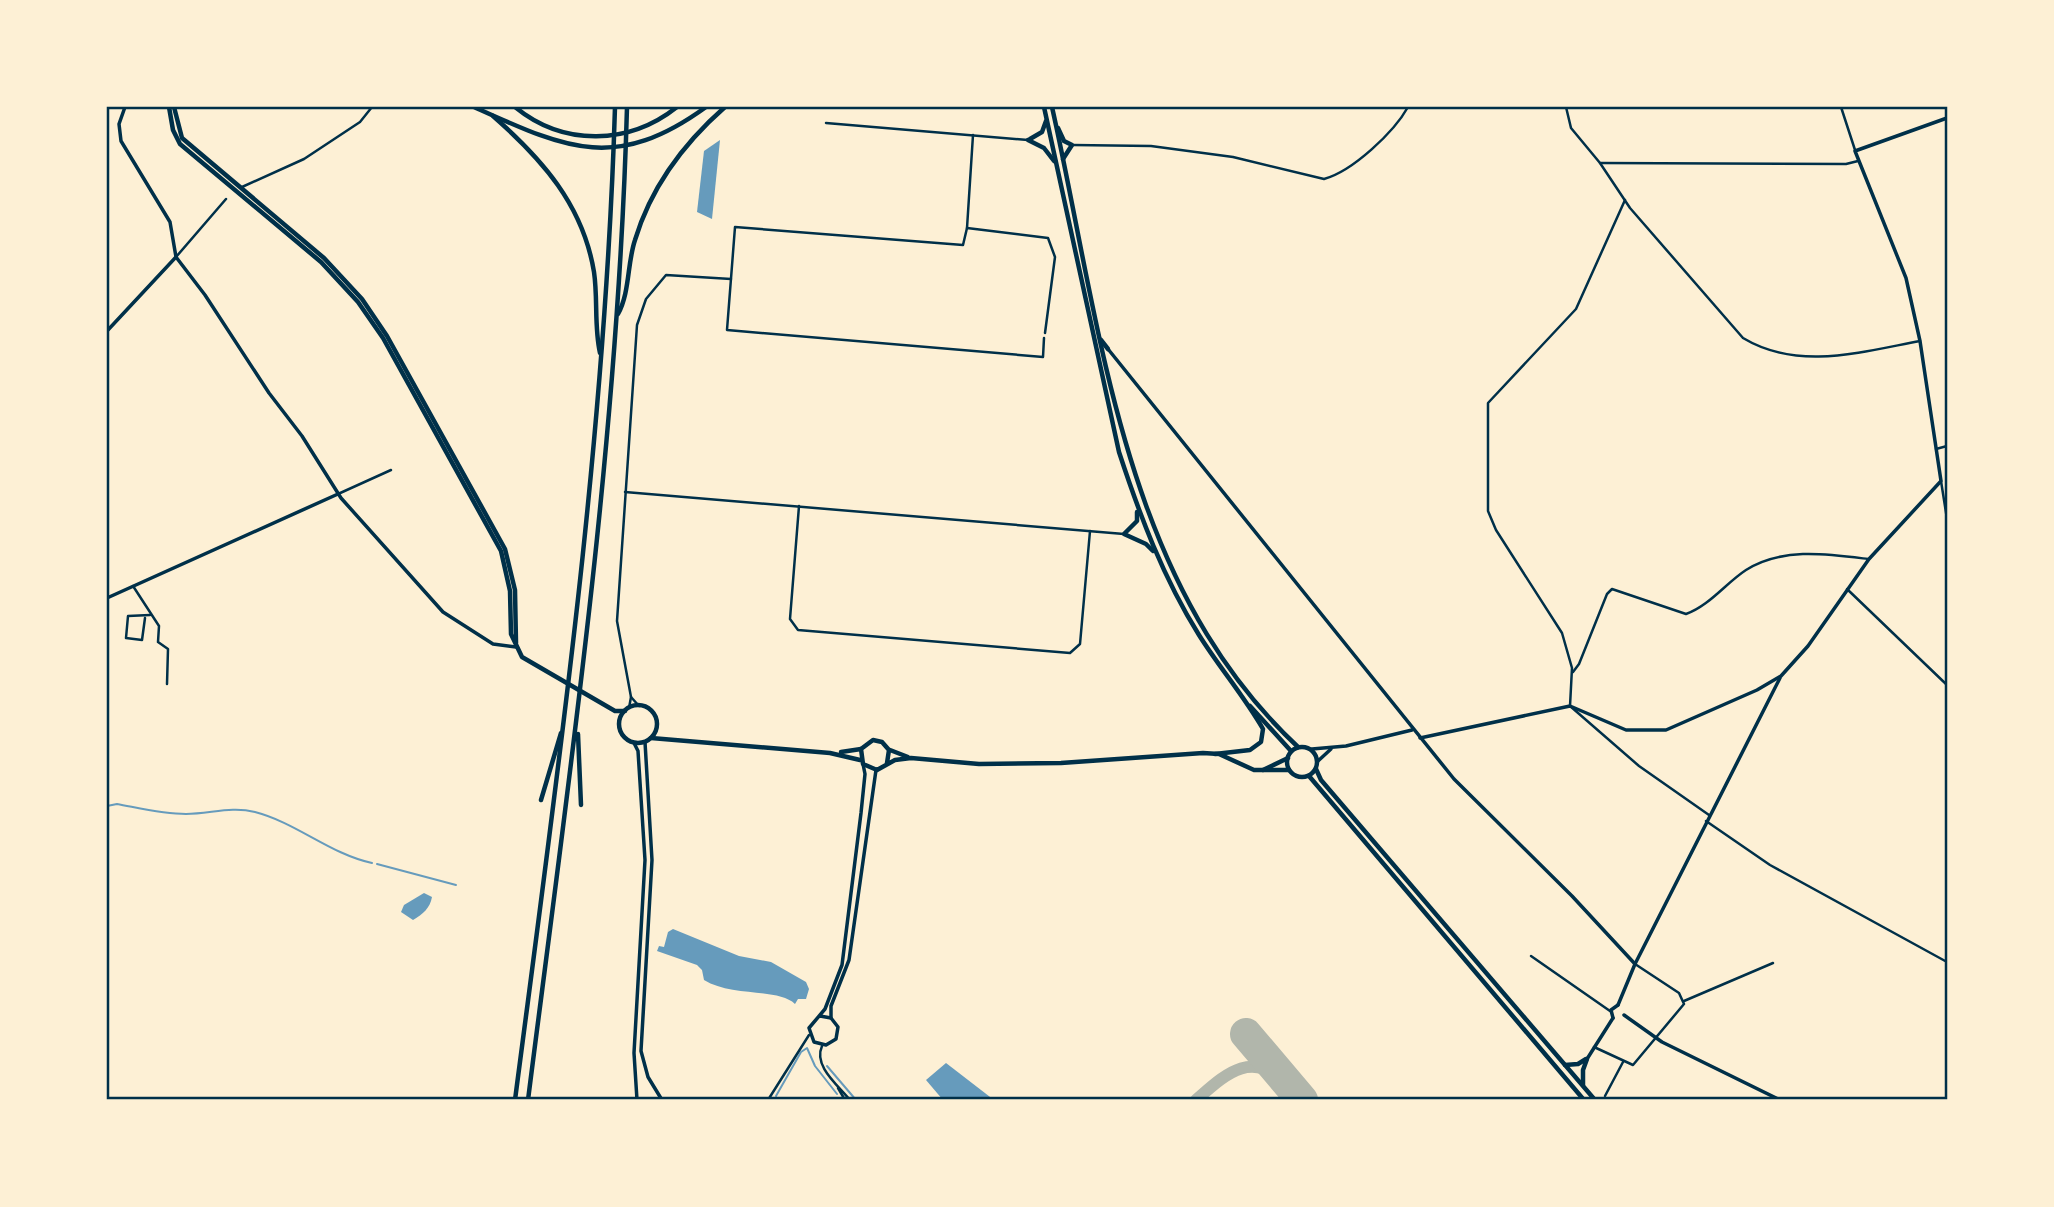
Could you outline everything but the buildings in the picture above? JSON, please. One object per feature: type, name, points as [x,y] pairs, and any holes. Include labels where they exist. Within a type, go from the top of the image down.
[{"type":"main road","points":[[172,107],[182,138],[324,258],[362,299],[387,336],[505,549],[515,590],[516,647]]},
{"type":"main road","points":[[172,107],[173,130],[180,144],[321,262],[358,302],[383,338],[501,551],[510,591],[511,634],[516,647],[528,663],[613,710],[627,710],[639,706],[653,713],[656,728],[664,737]]},
{"type":"main road","points":[[474,107],[554,142],[603,149],[638,143],[706,107]]},
{"type":"main road","points":[[516,107],[536,121],[564,133],[604,137],[636,131],[677,107]]},
{"type":"main road","points":[[515,1100],[586,537],[602,359],[615,107]]},
{"type":"main road","points":[[528,1100],[578,719],[602,509],[617,314],[627,107]]},
{"type":"main road","points":[[617,314],[624,304],[634,241],[648,206],[679,154],[725,107]]},
{"type":"main road","points":[[830,753],[861,749],[868,742],[878,740],[889,750],[911,758],[979,764],[1061,763],[1250,750],[1263,738],[1262,727],[1198,633],[1157,556],[1137,508],[1119,452],[1044,107]]},
{"type":"main road","points":[[1052,107],[1125,450],[1160,543],[1181,589],[1231,669],[1298,747]]},
{"type":"main road","points":[[493,116],[548,168],[573,208],[583,230],[594,272],[597,341],[602,359]]},
{"type":"main road","points":[[1055,120],[1064,141],[1072,145],[1063,160]]},
{"type":"main road","points":[[1028,140],[1042,132],[1046,121]]},
{"type":"main road","points":[[1028,140],[1044,148],[1055,162]]},
{"type":"main road","points":[[1100,339],[1108,349]]},
{"type":"main road","points":[[1137,508],[1137,521],[1124,534],[1146,544],[1157,556]]},
{"type":"main road","points":[[1240,695],[1291,751]]},
{"type":"main road","points":[[613,710],[620,721],[621,732],[634,743],[664,737],[830,753],[862,762],[877,770],[887,763],[911,758]]},
{"type":"main road","points":[[620,721],[627,710]]},
{"type":"main road","points":[[578,719],[581,805]]},
{"type":"main road","points":[[541,800],[564,722]]},
{"type":"main road","points":[[651,738],[656,728]]},
{"type":"main road","points":[[1215,754],[1247,768],[1261,771],[1289,770],[1301,777],[1309,776],[1316,769],[1318,761],[1311,749],[1298,747],[1291,751],[1287,758],[1261,771]]},
{"type":"main road","points":[[861,749],[862,762]]},
{"type":"main road","points":[[887,763],[889,750]]},
{"type":"main road","points":[[1287,758],[1289,770]]},
{"type":"main road","points":[[1316,769],[1321,780],[1595,1100]]},
{"type":"main road","points":[[1309,776],[1584,1100]]},
{"type":"main road","points":[[1565,1065],[1578,1064],[1587,1059]]},
{"type":"main road","points":[[1584,1088],[1583,1070],[1587,1059]]},
{"type":"street","points":[[125,107],[119,124],[121,141],[170,222],[176,257],[205,295],[269,393],[302,436],[338,494],[443,612],[494,644],[516,647]]},
{"type":"street","points":[[241,188],[304,159],[359,122],[372,107]]},
{"type":"street","points":[[1072,145],[1151,146],[1233,157],[1324,179],[1335,176],[1374,146],[1398,124],[1408,107]]},
{"type":"street","points":[[1566,107],[1571,128],[1601,163],[1625,200],[1728,325],[1748,341],[1800,356],[1826,358],[1920,341]]},
{"type":"street","points":[[1841,107],[1858,161],[1899,257],[1920,341],[1947,519]]},
{"type":"street","points":[[1855,150],[1947,118]]},
{"type":"street","points":[[826,122],[1028,140]]},
{"type":"street","points":[[973,135],[967,228],[962,245],[735,227],[727,330],[1043,357],[1044,338]]},
{"type":"street","points":[[1601,163],[1846,164],[1858,161]]},
{"type":"street","points":[[107,331],[226,199]]},
{"type":"street","points":[[1570,706],[1573,672],[1556,621],[1489,516],[1486,497],[1486,407],[1499,388],[1576,309],[1625,200]]},
{"type":"street","points":[[967,228],[1048,238],[1055,257],[1045,333]]},
{"type":"street","points":[[627,710],[631,697],[617,621],[637,325],[646,299],[666,275],[731,279]]},
{"type":"street","points":[[1108,349],[1464,790],[1572,896],[1628,961],[1676,991],[1684,1001]]},
{"type":"street","points":[[1936,449],[1947,446]]},
{"type":"street","points":[[107,598],[391,470]]},
{"type":"street","points":[[1610,1011],[1618,1005],[1635,964],[1781,676],[1808,646],[1869,559],[1941,481]]},
{"type":"street","points":[[624,492],[1124,534]]},
{"type":"street","points":[[799,506],[790,619],[798,630],[1070,653],[1080,644],[1090,531]]},
{"type":"street","points":[[1573,672],[1580,664],[1606,594],[1612,589],[1686,614],[1748,569],[1789,555],[1822,553],[1869,559]]},
{"type":"street","points":[[133,586],[159,626],[158,642],[168,649],[167,684]]},
{"type":"street","points":[[1847,589],[1947,685]]},
{"type":"street","points":[[145,618],[142,640],[126,638],[128,616],[145,618],[150,615]]},
{"type":"street","points":[[1420,738],[1570,706],[1626,730],[1666,730],[1781,676]]},
{"type":"street","points":[[631,697],[639,706]]},
{"type":"street","points":[[1570,706],[1639,766],[1709,815]]},
{"type":"street","points":[[1311,749],[1413,730]]},
{"type":"street","points":[[645,742],[652,860],[641,1051],[648,1077],[662,1100]]},
{"type":"street","points":[[634,743],[638,751],[645,860],[634,1053],[638,1100]]},
{"type":"street","points":[[1318,761],[1333,747]]},
{"type":"street","points":[[768,1100],[809,1035],[812,1022],[820,1016],[836,982],[845,950],[862,802],[862,762]]},
{"type":"street","points":[[809,1035],[814,1042],[822,1046],[834,1042],[838,1035],[836,1024],[831,1018],[831,1006],[849,960],[877,770]]},
{"type":"street","points":[[1706,821],[1779,871],[1947,962]]},
{"type":"street","points":[[1531,956],[1610,1011],[1613,1018]]},
{"type":"street","points":[[1594,1047],[1633,1065],[1681,1009],[1684,1001],[1773,963]]},
{"type":"street","points":[[1618,1005],[1623,1008],[1624,1015],[1656,1038],[1780,1100]]},
{"type":"street","points":[[1613,1018],[1618,1019],[1624,1015]]},
{"type":"street","points":[[820,1016],[831,1018]]},
{"type":"street","points":[[1587,1059],[1613,1018]]},
{"type":"street","points":[[822,1046],[819,1060],[845,1100]]},
{"type":"street","points":[[1605,1096],[1623,1062]]},
{"type":"street","points":[[830,1076],[850,1100]]},
{"type":"water","points":[[720,140],[712,219],[697,212],[704,151]]},
{"type":"water","points":[[424,893],[432,897],[423,913],[413,920],[401,912],[404,905]]},
{"type":"water","points":[[673,929],[739,956],[771,962],[806,982],[809,989],[806,999],[798,999],[795,1004],[777,996],[727,989],[704,980],[702,970],[697,965],[657,951],[659,946],[664,947],[668,932]]},
{"type":"water","points":[[946,1063],[994,1100],[943,1100],[926,1080]]},
{"type":"waterway","points":[[107,806],[117,804],[177,814],[237,810],[255,812],[285,823],[342,853],[372,863]]},
{"type":"waterway","points":[[377,864],[456,885]]},
{"type":"waterway","points":[[776,1096],[801,1052],[807,1048],[815,1066],[837,1094]]},
{"type":"waterway","points":[[827,1066],[856,1100]]},
{"type":"taxiway","points":[[1196,1100],[1238,1069],[1261,1068],[1274,1073],[1287,1083]]},
{"type":"runway","points":[[1246,1034],[1302,1100]]}]
